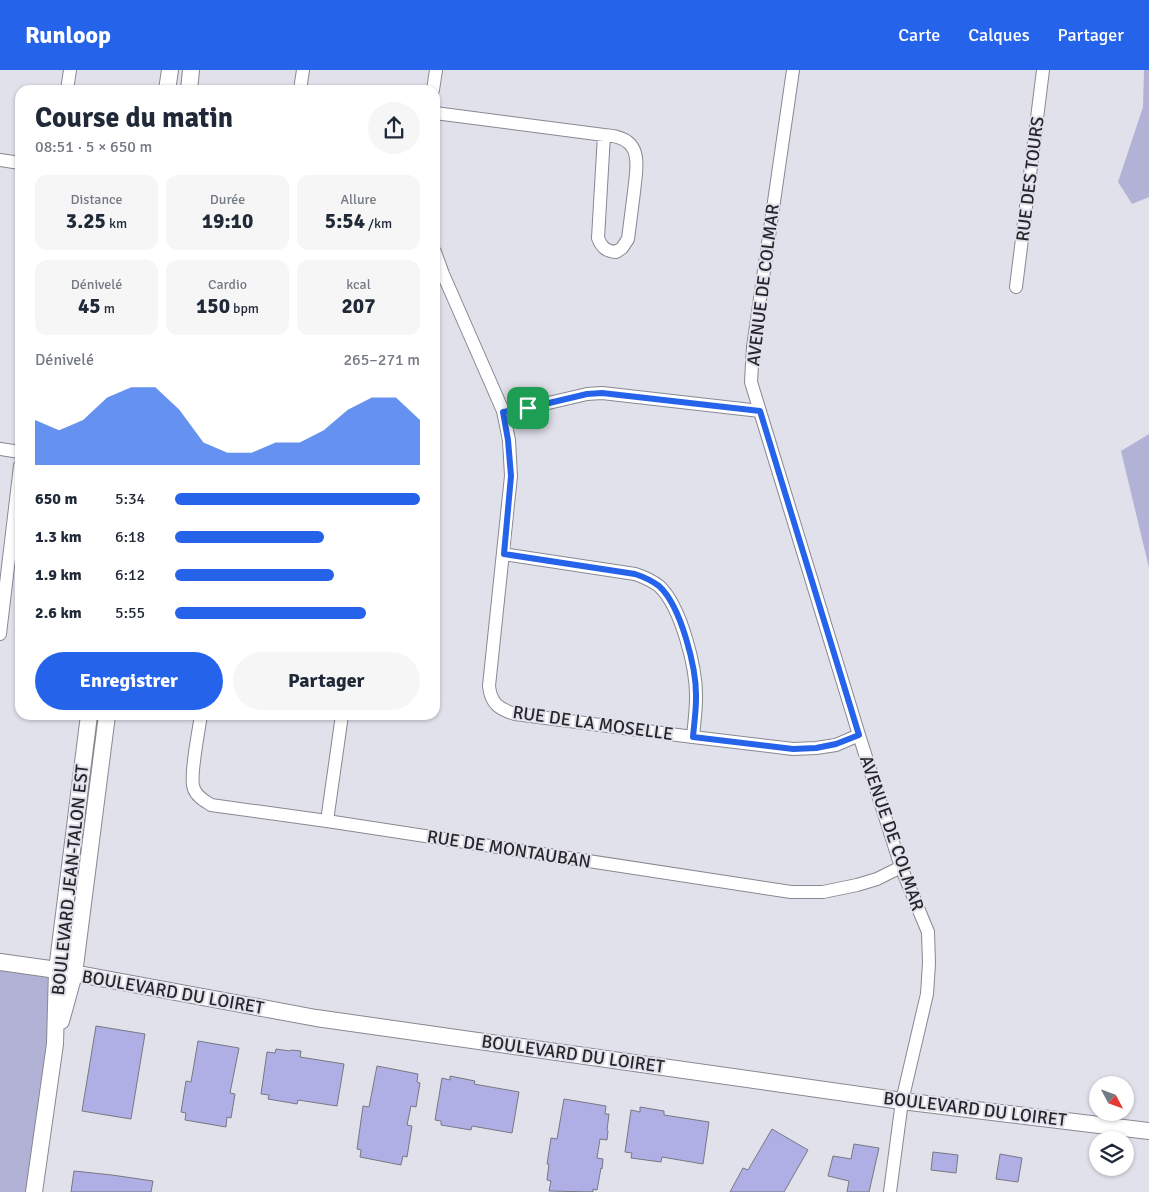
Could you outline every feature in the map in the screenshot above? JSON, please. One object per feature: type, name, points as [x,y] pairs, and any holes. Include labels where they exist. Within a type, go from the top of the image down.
[{"type":"street","points":[[68,85],[70,70]]},
{"type":"street","points":[[168,85],[170,70]]},
{"type":"street","points":[[190,85],[191,70]]},
{"type":"street","points":[[301,85],[303,70]]},
{"type":"street","points":[[434,85],[436,70]]},
{"type":"street","name":"AVENUE DE COLMAR","points":[[793,70],[752,347],[751,382],[901,867],[928,932],[927,994],[902,1101],[890,1192]]},
{"type":"street","name":"RUE DES TOURS","points":[[1016,288],[1043,70]]},
{"type":"street","points":[[440,114],[615,136],[627,141],[634,149],[638,162],[628,239],[622,248],[616,252],[607,251],[601,246],[598,238],[604,136]]},
{"type":"street","points":[[0,160],[15,162]]},
{"type":"street","name":"RUE DE LA MOSELLE","points":[[440,277],[503,412],[508,440],[511,476],[489,686],[490,695],[494,703],[503,711],[515,714],[793,749],[816,748],[836,744],[859,735]]},
{"type":"street","points":[[503,412],[587,394],[602,393],[760,411]]},
{"type":"street","points":[[0,450],[15,452]]},
{"type":"street","points":[[0,634],[15,508]]},
{"type":"street","points":[[504,554],[635,574],[649,579],[660,587],[669,599],[683,630],[693,668],[696,698],[693,737]]},
{"type":"street","name":"BOULEVARD JEAN-TALON EST","points":[[34,1192],[55,1044],[57,970],[88,720]]},
{"type":"street","name":"BOULEVARD JEAN-TALON EST","points":[[55,1044],[74,974],[106,720]]},
{"type":"street","name":"RUE DE MONTAUBAN","points":[[200,720],[192,778],[194,789],[201,798],[211,805],[791,892],[823,892],[857,885],[877,879],[901,867]]},
{"type":"street","points":[[327,821],[341,720]]},
{"type":"street","name":"BOULEVARD DU LOIRET","points":[[0,962],[57,970],[316,1018],[902,1101],[1149,1131]]},
{"type":"shaded area","points":[[1144,70],[1149,70],[1149,197],[1132,204],[1118,182],[1143,107]]},
{"type":"shaded area","points":[[1149,434],[1149,568],[1121,451]]},
{"type":"shaded area","points":[[0,962],[57,970],[34,1192],[0,1192]]},
{"type":"building","points":[[96,1026],[145,1034],[131,1119],[82,1111]]},
{"type":"building","points":[[198,1041],[239,1048],[230,1093],[235,1094],[231,1118],[227,1117],[226,1127],[185,1120],[186,1113],[181,1112],[186,1081],[191,1082]]},
{"type":"building","points":[[276,1049],[301,1051],[300,1057],[344,1064],[337,1106],[298,1100],[297,1104],[268,1099],[269,1095],[261,1094],[267,1052],[275,1053]]},
{"type":"building","points":[[377,1066],[418,1074],[417,1082],[420,1083],[416,1107],[411,1106],[407,1125],[412,1126],[407,1157],[403,1156],[401,1165],[360,1157],[361,1150],[357,1149],[363,1106],[369,1107]]},
{"type":"building","points":[[450,1076],[475,1081],[474,1084],[519,1092],[512,1133],[472,1126],[471,1130],[441,1125],[441,1121],[435,1120],[442,1078],[450,1080]]},
{"type":"building","points":[[564,1099],[606,1106],[605,1114],[609,1114],[607,1140],[600,1139],[597,1158],[603,1159],[602,1169],[597,1190],[593,1189],[593,1192],[549,1191],[551,1181],[547,1180],[549,1164],[547,1164],[551,1138],[557,1139]]},
{"type":"building","points":[[640,1107],[664,1111],[664,1115],[709,1122],[703,1164],[662,1157],[661,1162],[631,1158],[632,1153],[625,1152],[631,1110],[640,1112]]},
{"type":"building","points":[[772,1129],[808,1150],[784,1192],[730,1192],[743,1168],[748,1170]]},
{"type":"building","points":[[854,1144],[879,1148],[869,1192],[847,1192],[849,1181],[828,1176],[833,1156],[851,1159]]},
{"type":"building","points":[[933,1152],[958,1155],[956,1173],[931,1170]]},
{"type":"building","points":[[1000,1154],[1022,1158],[1018,1182],[996,1179]]},
{"type":"building","points":[[74,1171],[153,1181],[151,1192],[71,1192]]},
{"type":"route","points":[[602,393],[760,411],[859,735],[836,744],[816,748],[793,749],[693,737],[696,698],[693,668],[683,630],[669,599],[660,587],[649,579],[635,574],[504,554],[511,476],[503,412],[528,408],[587,394],[602,393]]}]
